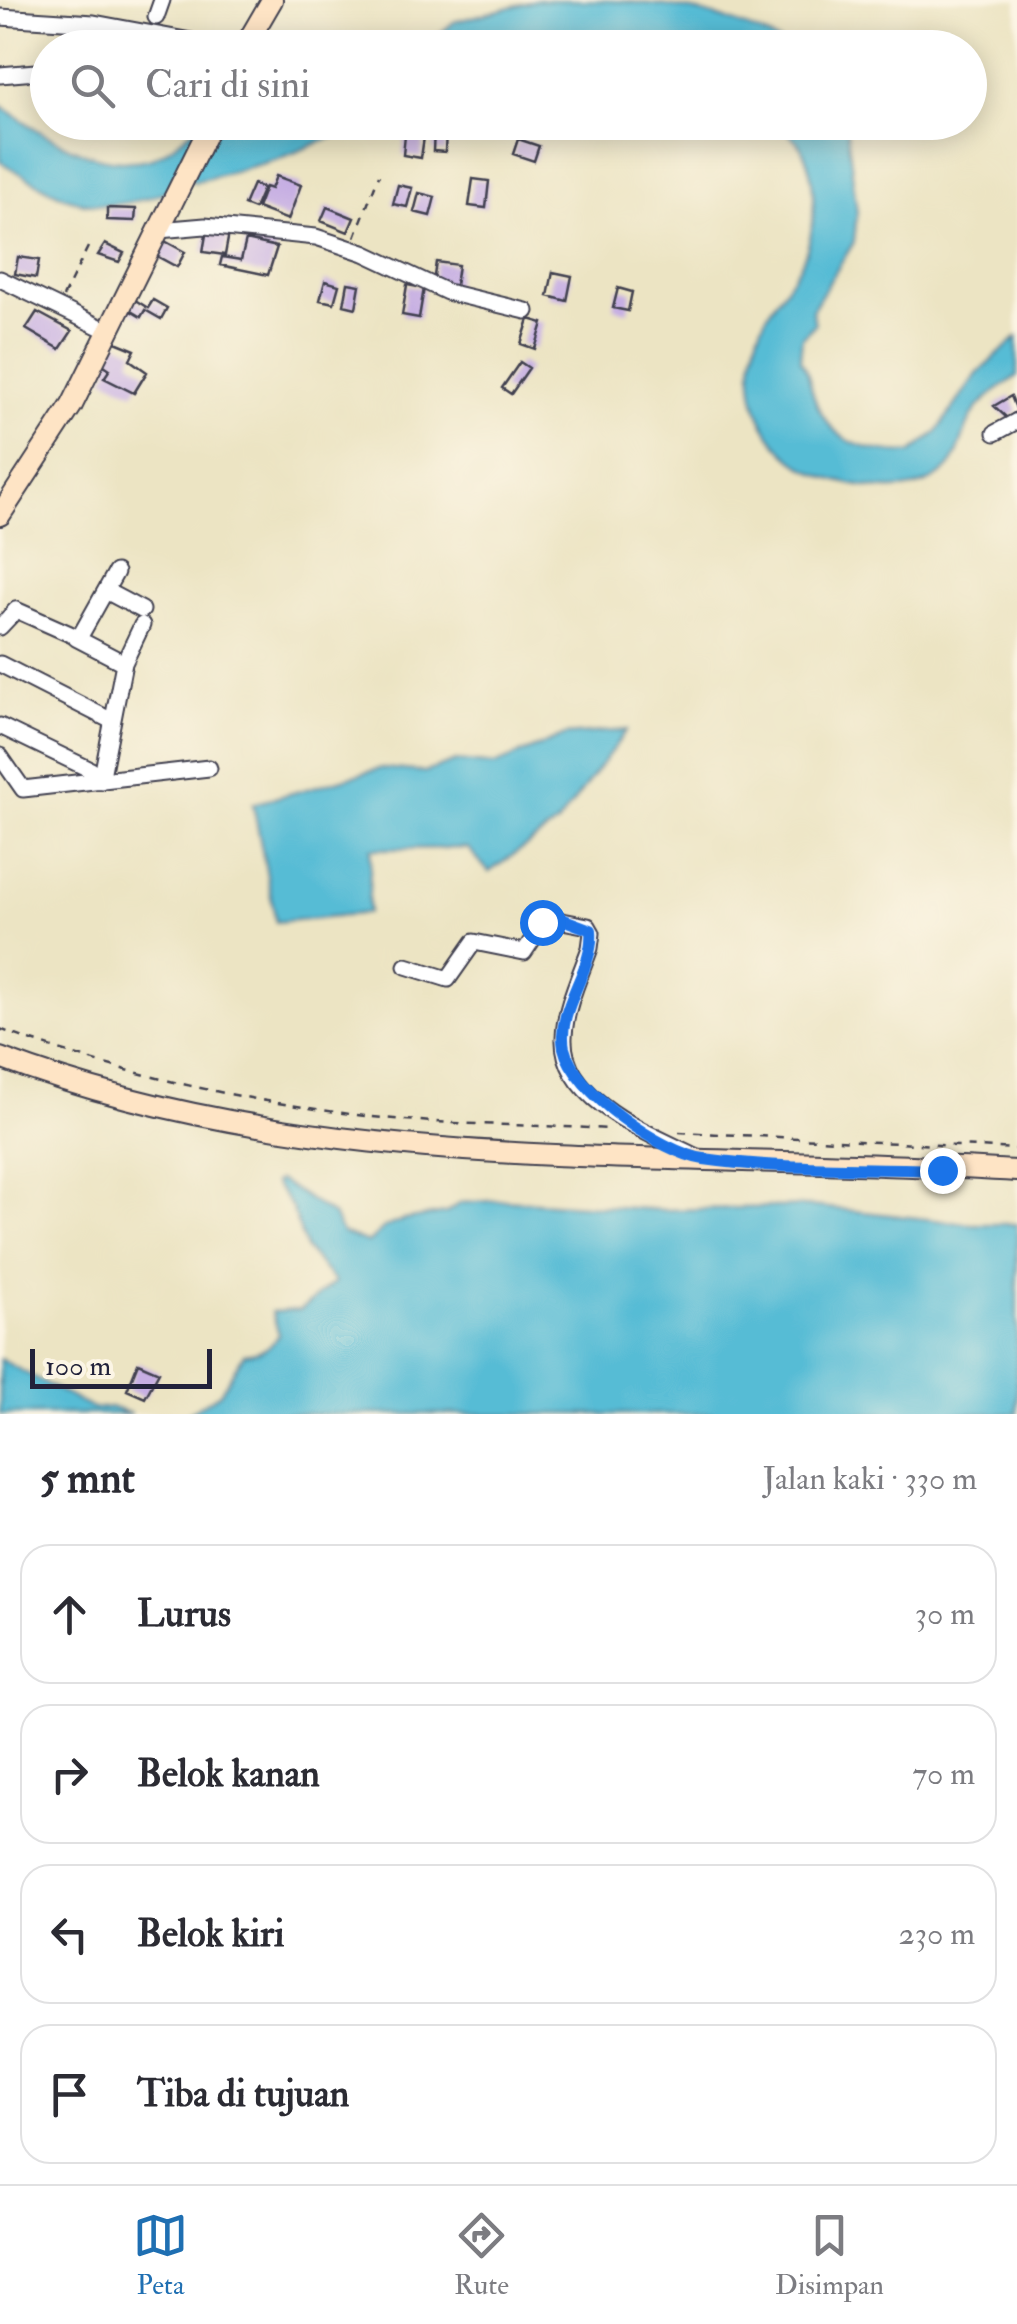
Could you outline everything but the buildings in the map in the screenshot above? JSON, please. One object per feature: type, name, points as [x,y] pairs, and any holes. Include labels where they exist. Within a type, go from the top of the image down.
[{"type":"street","points":[[156,17],[162,0]]},
{"type":"street","points":[[254,30],[272,0]]},
{"type":"street","points":[[0,18],[94,23],[117,30]]},
{"type":"street","points":[[0,75],[30,72]]},
{"type":"street","points":[[4,503],[61,424],[204,140]]},
{"type":"street","points":[[159,230],[186,226],[316,237],[351,248],[437,288],[526,311]]},
{"type":"street","points":[[0,278],[110,332]]},
{"type":"street","points":[[995,433],[1017,422]]},
{"type":"street","points":[[76,638],[116,572]]},
{"type":"street","points":[[100,780],[124,663],[142,618],[106,591]]},
{"type":"street","points":[[0,628],[16,610],[124,663]]},
{"type":"street","points":[[0,664],[112,721]]},
{"type":"street","points":[[0,726],[91,770],[100,780]]},
{"type":"street","points":[[0,756],[22,789],[209,768]]},
{"type":"street","points":[[406,966],[448,979],[474,942],[524,952],[548,918],[588,926],[592,933],[590,948],[569,1008],[564,1048],[586,1089],[642,1130],[700,1158]]},
{"type":"street","points":[[0,1058],[108,1094],[209,1120],[300,1136],[433,1149],[1017,1171]]},
{"type":"path","points":[[351,248],[378,175]]},
{"type":"path","points":[[58,307],[88,247]]},
{"type":"path","points":[[0,1029],[64,1054],[154,1077],[345,1114],[642,1130]]},
{"type":"path","points":[[678,1132],[1017,1148]]},
{"type":"water","points":[[537,0],[605,1],[697,11],[754,30],[444,30],[454,22]]},
{"type":"water","points":[[0,105],[30,125],[30,140],[56,140],[108,160],[148,159],[180,140],[326,140],[278,159],[195,182],[187,178],[164,192],[120,204],[90,204],[67,198],[0,162]]},
{"type":"water","points":[[796,140],[848,140],[857,212],[854,242],[812,310],[815,324],[802,337],[800,360],[821,413],[840,435],[865,447],[911,453],[936,433],[977,374],[1017,337],[1017,376],[980,405],[950,466],[934,479],[912,488],[874,488],[813,472],[777,444],[756,404],[753,358],[759,333],[802,262],[811,234],[814,202],[805,156]]},
{"type":"water","points":[[627,730],[557,824],[489,872],[468,848],[371,849],[368,913],[276,922],[253,804],[382,768],[425,772],[456,761],[495,765],[565,735]]},
{"type":"water","points":[[279,1180],[333,1215],[342,1233],[368,1243],[385,1227],[403,1220],[446,1213],[460,1203],[504,1200],[664,1210],[811,1206],[971,1224],[1017,1224],[1017,1414],[187,1414],[220,1393],[244,1354],[273,1343],[279,1334],[272,1312],[300,1310],[335,1282],[306,1249],[292,1208],[274,1183]]},
{"type":"water","points":[[0,1359],[93,1409],[110,1407],[131,1414],[0,1414]]},
{"type":"route","points":[[542,922],[554,916],[582,923],[591,930],[590,948],[569,1008],[564,1048],[586,1089],[642,1130],[700,1158],[942,1170]]}]
